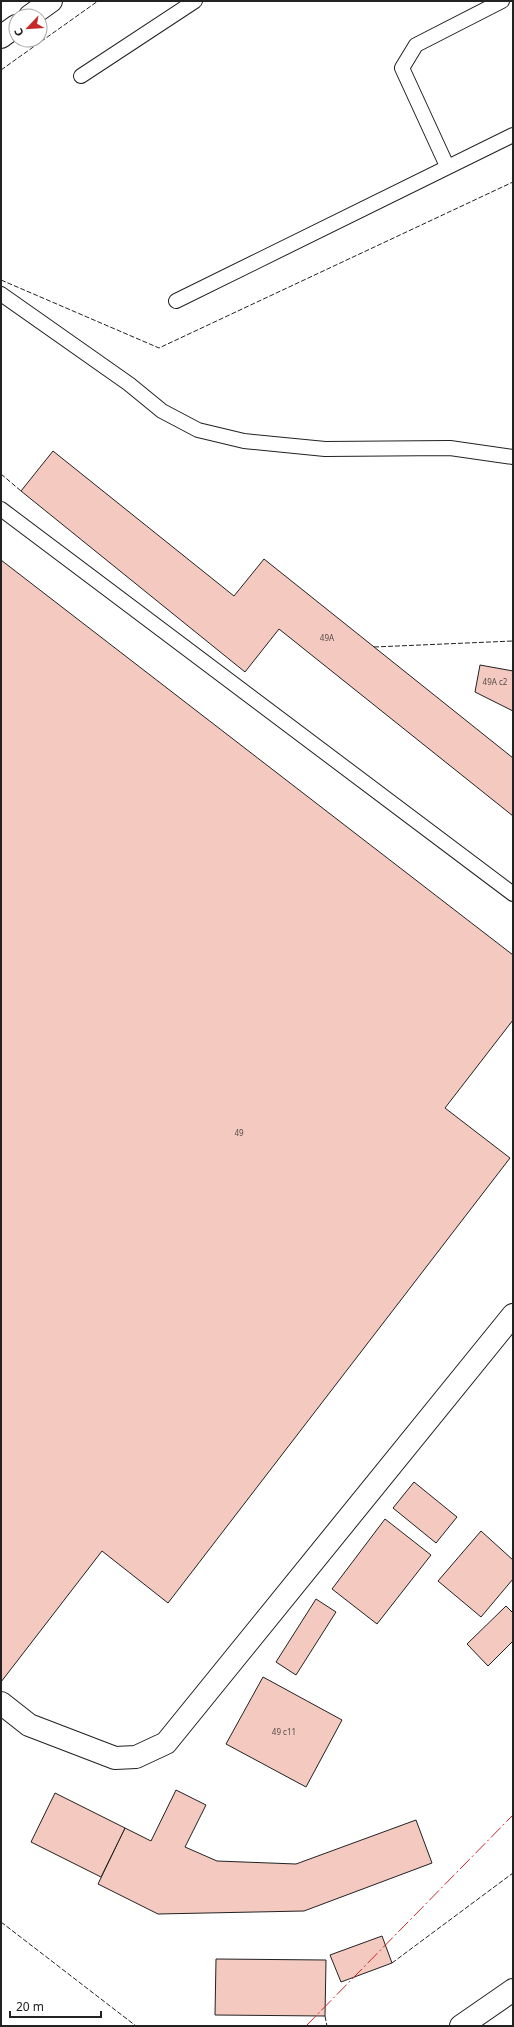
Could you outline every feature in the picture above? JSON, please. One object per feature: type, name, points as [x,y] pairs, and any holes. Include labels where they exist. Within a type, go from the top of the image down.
[{"type":"street","points":[[41,8],[51,1]]},
{"type":"street","points":[[1,1704],[29,1725],[115,1758],[136,1757],[166,1743],[513,1315]]},
{"type":"street","points":[[461,2026],[513,1990]]},
{"type":"lane","points":[[81,76],[195,1]]},
{"type":"lane","points":[[447,166],[402,68],[416,45],[502,1]]},
{"type":"lane","points":[[176,301],[447,166],[513,135]]},
{"type":"lane","points":[[1,294],[129,384],[162,411],[198,430],[244,441],[325,449],[450,448],[513,457]]},
{"type":"lane","points":[[1,509],[513,894]]},
{"type":"building","points":[[53,451],[234,596],[264,559],[513,758],[513,816],[279,629],[245,672],[21,491]]},
{"type":"building","points":[[1,560],[513,955],[513,1020],[445,1108],[510,1158],[168,1603],[102,1551],[1,1682]]},
{"type":"building","points":[[480,665],[513,671],[513,711],[475,692]]},
{"type":"building","points":[[414,1482],[457,1517],[436,1543],[393,1508]]},
{"type":"building","points":[[385,1519],[431,1555],[377,1624],[332,1589]]},
{"type":"building","points":[[481,1531],[513,1560],[513,1579],[481,1617],[438,1581]]},
{"type":"building","points":[[316,1599],[336,1612],[296,1675],[276,1662]]},
{"type":"building","points":[[506,1606],[513,1613],[513,1641],[488,1666],[467,1644]]},
{"type":"building","points":[[263,1677],[342,1720],[306,1787],[226,1744]]},
{"type":"building","points":[[176,1790],[206,1805],[185,1847],[217,1861],[296,1864],[416,1820],[432,1863],[304,1911],[158,1914],[98,1884],[125,1828],[151,1841]]},
{"type":"building","points":[[55,1793],[125,1828],[101,1877],[31,1842]]},
{"type":"building","points":[[382,1936],[392,1963],[341,1982],[330,1955]]},
{"type":"building","points":[[216,1959],[326,1960],[325,2016],[215,2015]]},
{"type":"fence","points":[[1,70],[98,1]]},
{"type":"fence","points":[[1,280],[159,348],[513,182]]},
{"type":"fence","points":[[1,474],[21,491]]},
{"type":"fence","points":[[374,647],[513,641]]},
{"type":"fence","points":[[392,1963],[513,1873]]},
{"type":"fence","points":[[1,1922],[136,2026]]},
{"type":"fence","points":[[325,2016],[327,2026]]},
{"type":"power","points":[[306,2026],[513,1815]]}]
